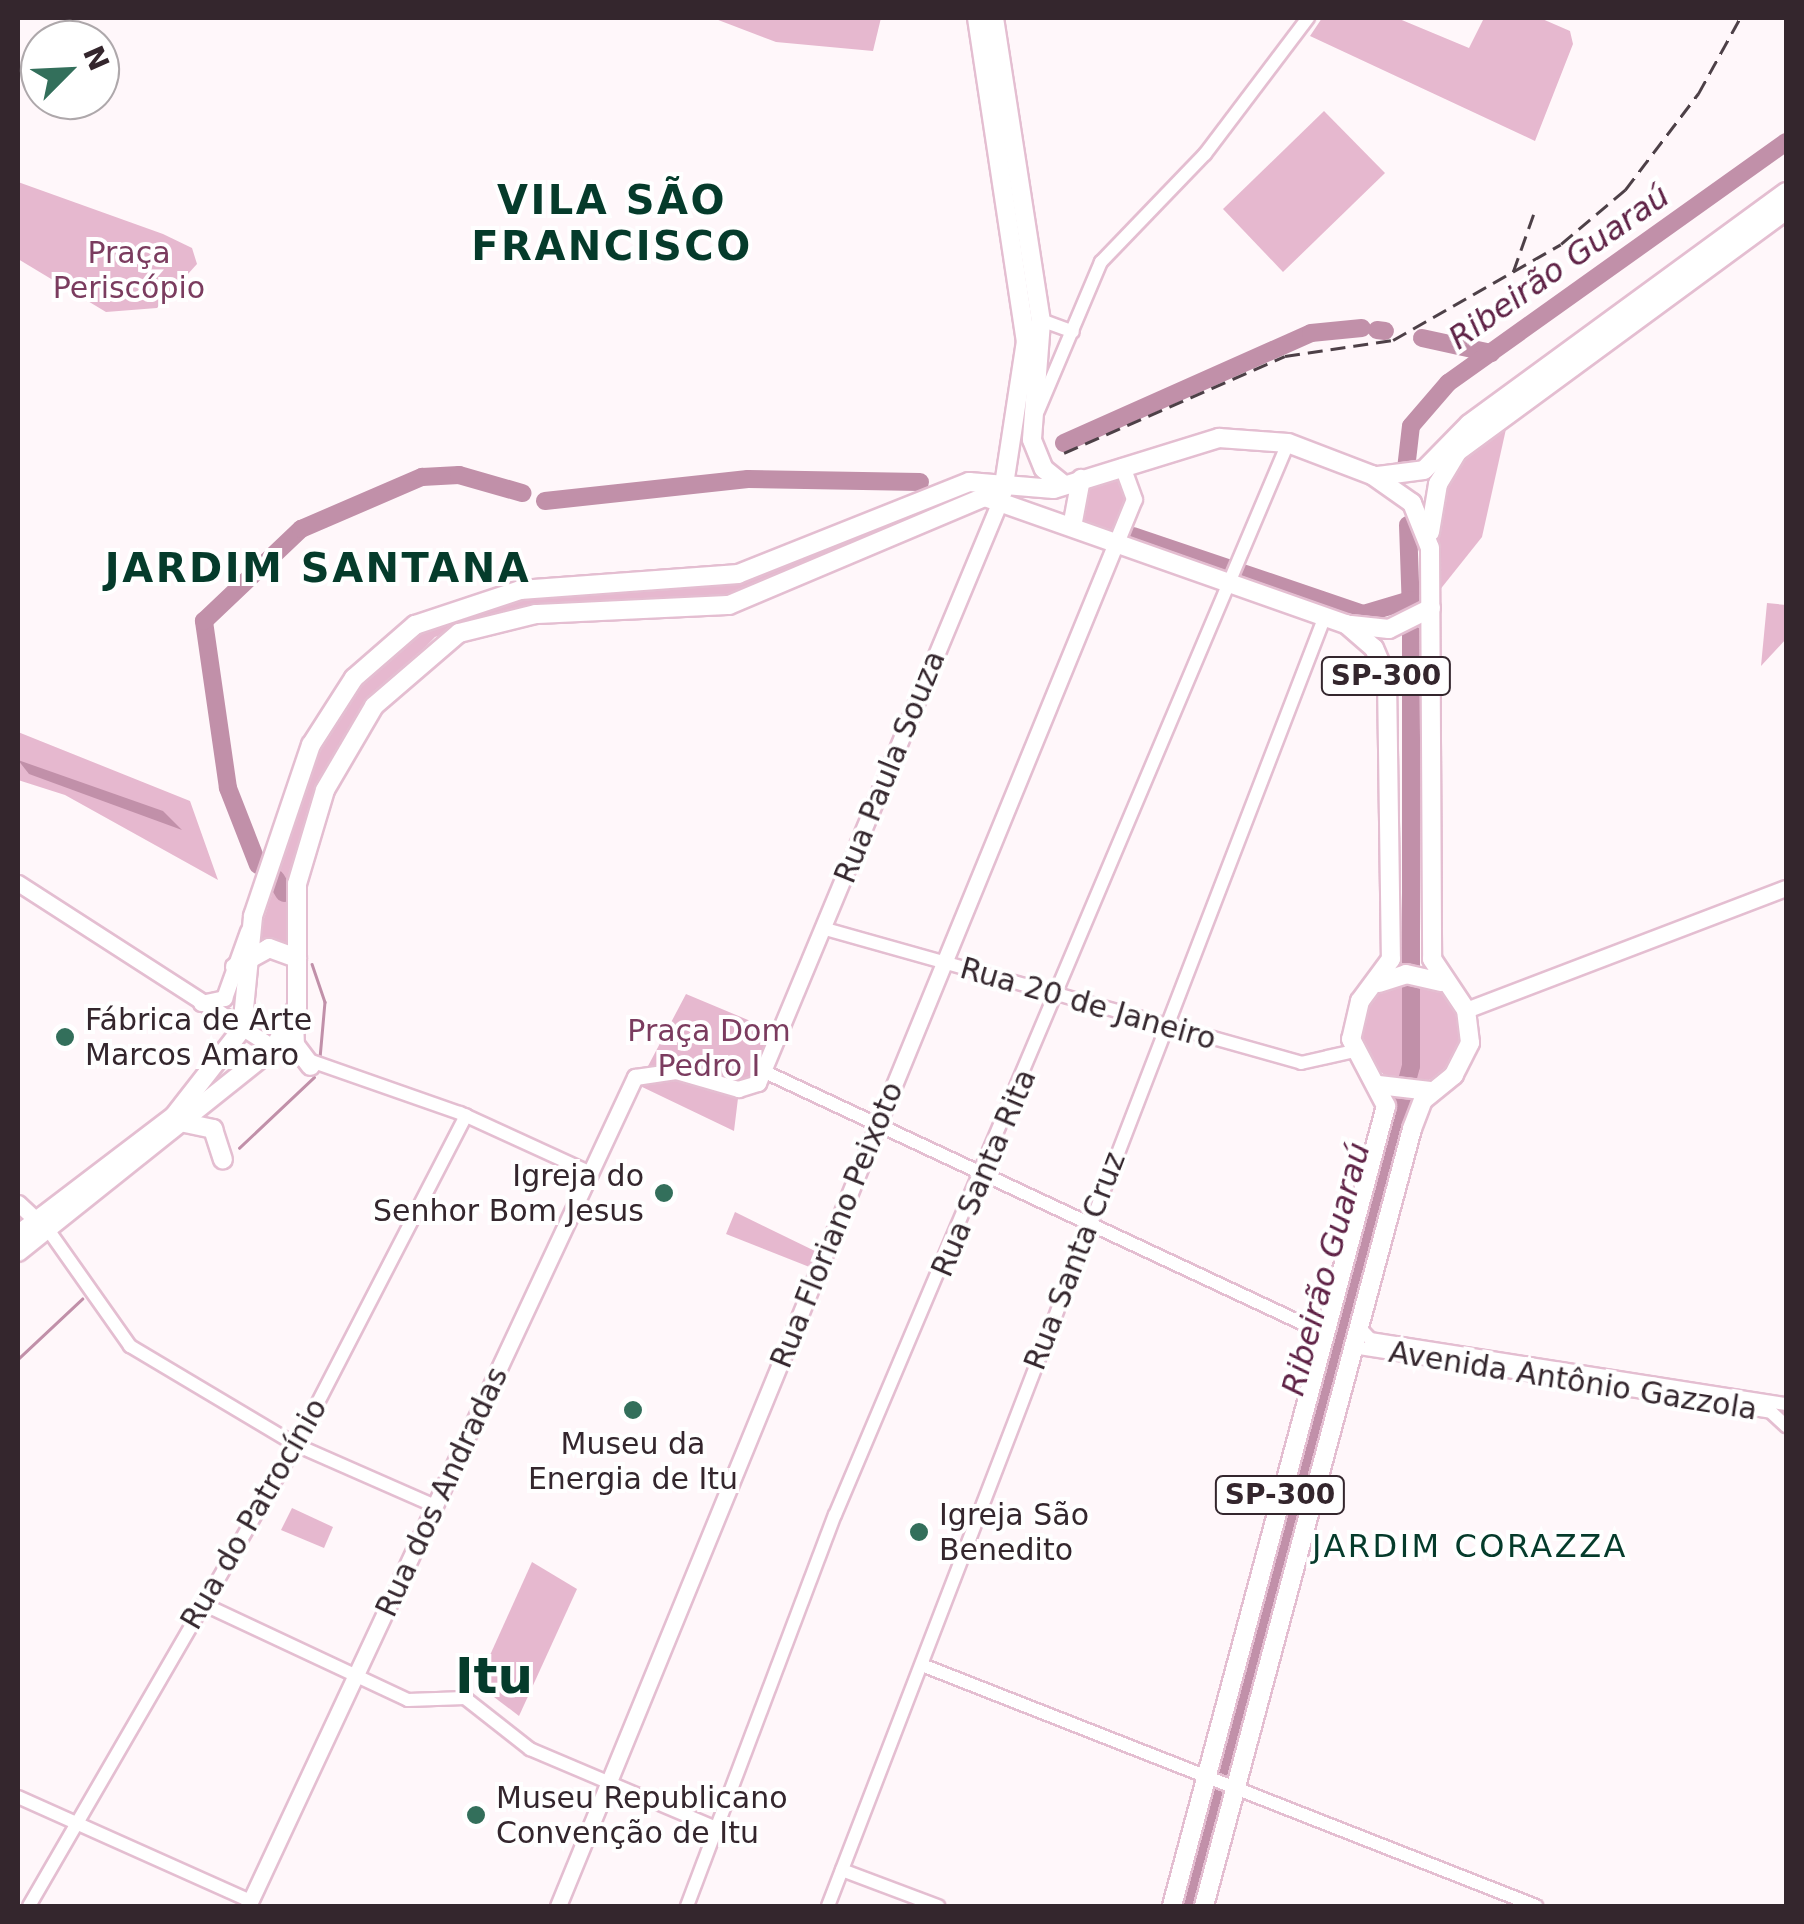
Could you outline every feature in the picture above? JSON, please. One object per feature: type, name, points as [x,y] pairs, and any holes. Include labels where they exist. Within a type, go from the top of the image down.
[{"type":"main road","points":[[983,18],[1002,68],[1041,322],[1033,423],[1039,462],[1072,482]]},
{"type":"main road","points":[[983,18],[1022,308],[1003,492]]},
{"type":"main road","points":[[1372,475],[1424,470],[1469,424],[1786,192]]},
{"type":"main road","points":[[1430,548],[1434,496],[1457,452],[1786,210]]},
{"type":"main road","name":"SP-300","points":[[1072,482],[1224,438],[1288,443],[1372,475],[1412,503],[1430,548],[1432,959],[1442,982],[1466,1010]]},
{"type":"main road","name":"Rua Floriano Peixoto","points":[[558,1906],[1116,543],[1136,490],[1122,466]]},
{"type":"main road","points":[[201,1003],[224,998],[302,767],[340,696],[397,636],[469,602],[593,581],[738,574],[969,482],[1003,492]]},
{"type":"main road","points":[[311,1066],[295,1046],[294,1019],[306,848],[353,735],[413,666],[478,626],[536,614],[729,605],[971,500],[1072,482]]},
{"type":"main road","points":[[1072,482],[1072,527]]},
{"type":"main road","name":"SP-300","points":[[1003,492],[1072,527],[1346,624],[1374,648],[1386,678],[1392,949],[1378,983],[1354,1013],[1354,1051]]},
{"type":"main road","name":"Rua Paula Souza","points":[[760,1077],[1003,492]]},
{"type":"main road","points":[[1346,624],[1389,629],[1430,608]]},
{"type":"main road","points":[[340,696],[354,712],[353,735]]},
{"type":"main road","points":[[18,883],[162,968],[201,1003],[274,1048]]},
{"type":"main road","points":[[1354,1051],[1380,1085],[1414,1092],[1466,1058],[1466,1010],[1786,888]]},
{"type":"main road","points":[[18,1252],[179,1110],[242,1030],[254,916]]},
{"type":"main road","points":[[235,967],[251,955],[276,947],[297,958]]},
{"type":"main road","points":[[1378,983],[1411,974],[1442,982]]},
{"type":"main road","points":[[18,1235],[43,1227],[185,1123],[274,1048],[294,1019]]},
{"type":"main road","name":"Rua dos Andradas","points":[[249,1904],[635,1077],[685,1072],[738,1089]]},
{"type":"main road","points":[[749,1106],[738,1089],[760,1077]]},
{"type":"main road","name":"SP-300","points":[[1204,1906],[1339,1341],[1386,1106],[1380,1085]]},
{"type":"main road","name":"SP-300","points":[[1172,1906],[1339,1341],[1359,1327],[1414,1092]]},
{"type":"main road","points":[[185,1123],[213,1129],[223,1159]]},
{"type":"main road","points":[[18,1203],[43,1227]]},
{"type":"street","points":[[1033,423],[1101,262],[1234,120],[1308,18]]},
{"type":"street","points":[[1022,308],[1041,322],[1073,332]]},
{"type":"street","name":"Rua Santa Rita","points":[[687,1906],[835,1516],[1060,996],[1288,443]]},
{"type":"street","name":"Rua Santa Cruz","points":[[828,1906],[1325,616]]},
{"type":"street","name":"Rua 20 de Janeiro","points":[[822,928],[1314,1066],[1354,1051]]},
{"type":"street","points":[[274,1048],[311,1066],[466,1116],[589,1172]]},
{"type":"street","name":"Avenida Antônio Gazzola","points":[[760,1077],[880,1126],[1339,1341],[1786,1404]]},
{"type":"street","name":"Rua do Patrocínio","points":[[29,1906],[296,1445],[466,1116]]},
{"type":"street","points":[[43,1227],[130,1346],[296,1445],[435,1506]]},
{"type":"street","name":"Avenida Antônio Gazzola","points":[[1359,1327],[1370,1340],[1459,1359],[1771,1412],[1786,1426]]},
{"type":"street","points":[[203,1604],[408,1700],[465,1698],[519,1736],[609,1783],[716,1828]]},
{"type":"street","points":[[922,1665],[1210,1774],[1319,1823],[1530,1905]]},
{"type":"street","points":[[18,1797],[249,1904]]},
{"type":"street","points":[[842,1870],[938,1906]]},
{"type":"green space","points":[[713,18],[881,18],[873,51],[776,42]]},
{"type":"green space","points":[[1322,18],[1397,18],[1469,48],[1484,18],[1540,18],[1570,31],[1573,44],[1535,141],[1310,36]]},
{"type":"green space","points":[[1324,111],[1385,173],[1283,272],[1223,209]]},
{"type":"green space","name":"Praça Periscópio","points":[[18,182],[163,234],[192,248],[197,264],[157,308],[106,312],[18,259]]},
{"type":"green space","points":[[1508,420],[1482,537],[1435,596],[1437,507],[1462,455]]},
{"type":"green space","points":[[1119,476],[1129,487],[1111,533],[1077,522],[1087,488]]},
{"type":"green space","points":[[962,490],[981,491],[730,597],[533,606],[435,637],[362,713],[319,787],[290,887],[288,945],[256,943],[328,722],[386,653],[430,626],[526,593],[754,577]]},
{"type":"green space","points":[[1767,603],[1786,605],[1786,639],[1761,666]]},
{"type":"green space","points":[[18,732],[190,801],[218,880],[65,795],[18,780]]},
{"type":"green space","points":[[1412,981],[1441,989],[1455,1003],[1463,1032],[1455,1061],[1441,1075],[1412,1083],[1383,1075],[1369,1061],[1361,1032],[1369,1003],[1383,989]]},
{"type":"green space","name":"Praça Dom Pedro I","points":[[686,994],[772,1030],[754,1076],[740,1082],[734,1131],[638,1085]]},
{"type":"green space","points":[[735,1212],[817,1252],[812,1268],[726,1234]]},
{"type":"green space","points":[[292,1508],[333,1527],[324,1548],[281,1530]]},
{"type":"green space","points":[[532,1562],[577,1589],[519,1716],[477,1684]]},
{"type":"shaded area","points":[[18,760],[163,811],[182,830],[29,774]]},
{"type":"waterway","name":"Ribeirão Guaraú","points":[[1406,469],[1411,426],[1448,383],[1786,142]]},
{"type":"waterway","points":[[1064,443],[1311,333],[1362,328]]},
{"type":"waterway","points":[[1377,330],[1385,331]]},
{"type":"waterway","points":[[1422,338],[1491,353]]},
{"type":"waterway","points":[[258,865],[228,788],[204,621],[301,529],[422,477],[459,475],[522,493]]},
{"type":"waterway","points":[[545,501],[748,479],[920,482]]},
{"type":"waterway","name":"Ribeirão Guaraú","points":[[1408,525],[1411,609]]},
{"type":"waterway","points":[[1133,536],[1363,614],[1410,600]]},
{"type":"waterway","name":"Ribeirão Guaraú","points":[[1187,1906],[1411,1066],[1411,632]]},
{"type":"waterway","points":[[276,879],[284,893]]},
{"type":"waterway","points":[[312,964],[325,1002],[320,1058]]},
{"type":"waterway","points":[[239,1148],[314,1077]]},
{"type":"waterway","points":[[18,1359],[82,1299]]},
{"type":"railway","points":[[1064,453],[1285,356],[1393,340],[1561,244],[1625,190],[1698,94],[1740,18]]},
{"type":"railway","points":[[1513,272],[1536,207]]},
{"type":"place","name":"Fábrica de Arte Marcos Amaro","points":[[65,1037]]},
{"type":"place","name":"Igreja do Senhor Bom Jesus","points":[[664,1193]]},
{"type":"place","name":"Museu da Energia de Itu","points":[[633,1410]]},
{"type":"place","name":"Igreja São Benedito","points":[[919,1532]]},
{"type":"place","name":"Museu Republicano Convenção de Itu","points":[[476,1815]]},
{"type":"district","name":"VILA SÃO FRANCISCO","points":[[612,223]]},
{"type":"district","name":"JARDIM SANTANA","points":[[318,568]]},
{"type":"district","name":"JARDIM CORAZZA","points":[[1470,1546]]},
{"type":"district","name":"Itu","points":[[494,1677]]}]
